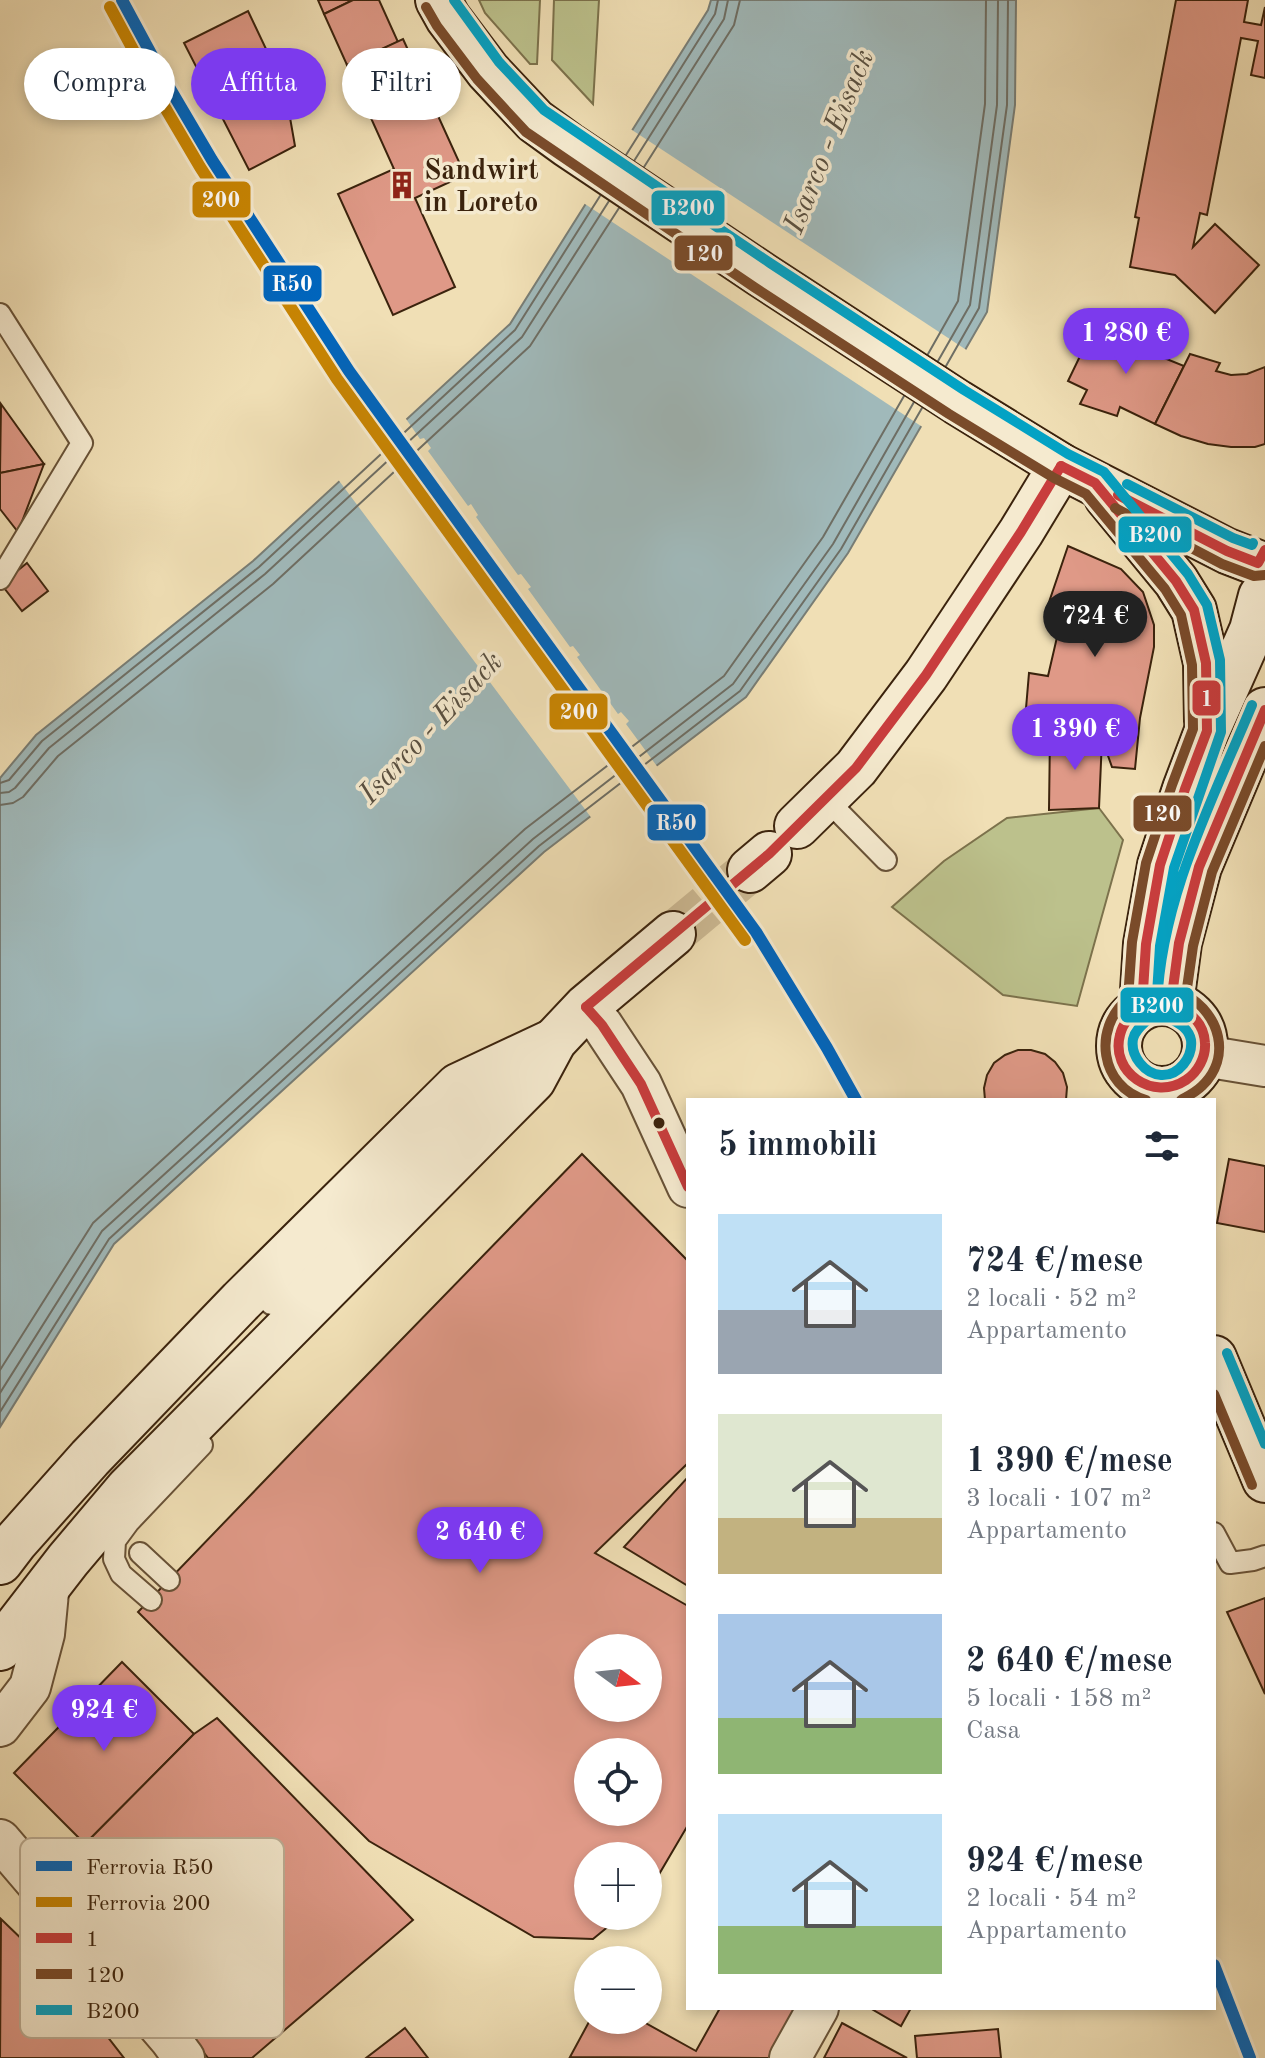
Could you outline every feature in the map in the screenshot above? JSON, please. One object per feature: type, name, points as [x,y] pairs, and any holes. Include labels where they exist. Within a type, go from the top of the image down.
[{"type":"main road","points":[[438,0],[488,71],[552,133],[957,402],[1078,474],[1227,551],[1262,578],[1252,630],[1207,731],[1160,865],[1146,944],[1157,1005]]},
{"type":"main road","points":[[1078,474],[1176,581],[1194,610],[1206,663],[1207,731]]},
{"type":"main road","points":[[786,837],[856,768],[926,675],[1021,532],[1078,474]]},
{"type":"main road","points":[[1157,1005],[1179,943],[1199,867],[1265,710]]},
{"type":"main road","points":[[0,1562],[90,1458],[165,1379],[458,1086],[538,1049],[673,934]]},
{"type":"main road","points":[[1157,1005],[1184,1008],[1195,1017],[1202,1029],[1204,1056],[1197,1071],[1185,1082],[1170,1088],[1139,1092],[1118,1053],[1120,1034],[1128,1018],[1157,1005]]},
{"type":"main road","points":[[0,1648],[49,1582],[275,1321],[533,1080],[538,1049]]},
{"type":"main road","points":[[1216,1363],[1265,1480]]},
{"type":"street","points":[[586,1007],[602,1025],[641,1084],[686,1183]]},
{"type":"street","points":[[1204,1056],[1265,1066]]},
{"type":"street","points":[[0,1726],[30,1687],[44,1634],[49,1582]]},
{"type":"street","points":[[0,1840],[20,1863]]},
{"type":"street","points":[[790,2058],[817,2010]]},
{"type":"street","points":[[169,2038],[184,2058]]},
{"type":"lane","points":[[0,314],[82,443],[0,579]]},
{"type":"lane","points":[[786,837],[886,860]]},
{"type":"lane","points":[[254,1389],[275,1367],[275,1321]]},
{"type":"lane","points":[[151,1600],[121,1574],[114,1559],[115,1541],[213,1433]]},
{"type":"lane","points":[[1216,1537],[1230,1563],[1265,1556]]},
{"type":"lane","points":[[140,1553],[169,1580]]},
{"type":"green space","points":[[479,0],[540,0],[537,64],[530,64],[485,13]]},
{"type":"green space","points":[[554,0],[599,0],[593,104],[552,60]]},
{"type":"green space","points":[[1099,808],[1123,840],[1077,1006],[1003,995],[892,907],[944,861],[1007,818]]},
{"type":"water","name":"Isarco - Eisack","points":[[711,0],[1016,0],[1015,105],[987,312],[848,553],[746,697],[544,852],[114,1244],[0,1427],[0,778],[36,735],[253,561],[510,324],[708,10]]},
{"type":"pier","points":[[629,128],[968,351],[924,428],[582,202]]},
{"type":"pier","points":[[404,416],[420,439],[424,438],[431,448],[428,451],[468,506],[471,504],[478,515],[476,517],[518,575],[521,574],[531,587],[528,589],[570,647],[573,646],[580,655],[577,657],[618,714],[621,712],[629,721],[626,724],[659,769],[593,820],[337,478]]},
{"type":"building","points":[[318,0],[353,0],[324,14]]},
{"type":"building","points":[[353,0],[379,0],[398,42],[385,48],[342,48],[342,54],[324,14]]},
{"type":"building","points":[[1176,0],[1248,0],[1244,22],[1261,25],[1265,7],[1265,78],[1251,75],[1258,41],[1241,38],[1207,215],[1200,213],[1193,247],[1215,224],[1259,265],[1215,313],[1175,275],[1130,267],[1139,218],[1135,217]]},
{"type":"building","points":[[248,11],[266,48],[191,48],[191,57],[184,43]]},
{"type":"building","name":"Sandwirt in Loreto","points":[[403,39],[407,48],[384,48]]},
{"type":"building","points":[[223,120],[290,120],[295,146],[249,170]]},
{"type":"building","name":"Sandwirt in Loreto","points":[[372,120],[440,120],[465,175],[415,198],[455,287],[393,315],[338,194],[394,169]]},
{"type":"building","points":[[1108,325],[1166,354],[1164,358],[1184,366],[1155,424],[1120,407],[1117,416],[1080,404],[1087,390],[1068,381],[1083,350],[1092,355]]},
{"type":"building","points":[[1190,354],[1220,363],[1216,371],[1231,375],[1247,374],[1265,367],[1265,444],[1231,447],[1208,444],[1155,424]]},
{"type":"building","points":[[1,404],[44,464],[0,473]]},
{"type":"building","points":[[44,464],[18,532],[0,509],[0,473]]},
{"type":"building","points":[[1068,546],[1121,569],[1143,592],[1154,625],[1154,647],[1140,718],[1135,769],[1112,767],[1102,739],[1024,732],[1029,673],[1048,676],[1061,620],[1045,614]]},
{"type":"building","points":[[27,563],[48,591],[22,611],[1,584]]},
{"type":"building","points":[[1050,734],[1102,739],[1099,808],[1049,810]]},
{"type":"building","points":[[1018,1050],[1045,1054],[1063,1073],[1066,1098],[985,1098],[987,1075],[994,1063]]},
{"type":"building","points":[[582,1154],[686,1259],[686,1465],[595,1553],[686,1605],[686,1828],[662,1869],[662,1842],[574,1842],[574,1930],[604,1930],[593,1939],[534,1937],[369,1841],[138,1612]]},
{"type":"building","points":[[1229,1159],[1265,1166],[1265,1232],[1217,1223]]},
{"type":"building","points":[[686,1479],[686,1585],[624,1547]]},
{"type":"building","points":[[1265,1598],[1265,1694],[1227,1612]]},
{"type":"building","points":[[122,1662],[194,1734],[91,1838],[79,1838],[14,1773]]},
{"type":"building","points":[[217,1718],[413,1920],[284,2031],[284,1838],[91,1838],[194,1734]]},
{"type":"building","points":[[1,1919],[20,1937],[20,2038],[108,2038],[124,2058],[0,2058]]},
{"type":"building","points":[[719,2010],[796,2010],[770,2058],[570,2057],[582,2034],[662,2032],[696,2051]]},
{"type":"building","points":[[873,2010],[910,2010],[901,2026]]},
{"type":"building","points":[[842,2023],[907,2058],[824,2058]]},
{"type":"building","points":[[405,2028],[428,2058],[366,2058]]},
{"type":"building","points":[[998,2029],[1001,2058],[917,2058],[915,2036]]},
{"type":"building","points":[[192,2038],[275,2038],[252,2058],[208,2058]]},
{"type":"tunnel","points":[[673,934],[750,870]]},
{"type":"rail line","name":"R50","points":[[122,0],[212,160],[349,371],[756,932],[855,1098]]},
{"type":"rail line","name":"200","points":[[110,7],[200,167],[337,379],[745,940]]},
{"type":"rail line","name":"R50","points":[[1216,1970],[1250,2058]]},
{"type":"transit line","name":"B200","points":[[454,0],[499,62],[544,110],[964,390],[1068,454],[1104,472],[1188,574],[1207,605],[1220,660],[1221,732],[1174,868],[1160,946],[1156,1010],[1133,1039],[1136,1058],[1144,1068],[1155,1074],[1174,1072],[1184,1064],[1190,1053],[1189,1033],[1160,1011],[1157,1005],[1161,966],[1168,927],[1191,851],[1252,705]]},
{"type":"transit line","name":"120","points":[[426,7],[477,79],[526,132],[754,287],[949,414],[1086,494],[1165,589],[1181,615],[1192,665],[1193,729],[1146,863],[1132,942],[1128,999],[1109,1025],[1106,1040],[1106,1056],[1119,1083],[1142,1098]]},
{"type":"transit line","name":"1","points":[[1061,466],[1095,483],[1176,581],[1194,610],[1206,663],[1207,731],[1160,865],[1146,944],[1142,1006],[1131,1015],[1120,1035],[1121,1061],[1137,1080],[1148,1085],[1173,1086],[1186,1080],[1203,1059],[1205,1043],[1202,1029],[1189,1013],[1171,1003],[1179,943],[1199,867],[1265,710]]},
{"type":"transit line","name":"1","points":[[586,1007],[769,854],[856,768],[926,675],[1061,466]]},
{"type":"transit line","name":"B200","points":[[1127,484],[1233,538],[1253,543]]},
{"type":"transit line","name":"1","points":[[1118,495],[1227,551],[1258,563],[1265,550]]},
{"type":"transit line","name":"120","points":[[1115,508],[1222,564],[1254,576],[1265,575]]},
{"type":"transit line","name":"120","points":[[1184,1098],[1202,1086],[1211,1075],[1219,1049],[1214,1024],[1198,1003],[1186,995],[1193,946],[1212,872],[1265,746]]},
{"type":"transit line","name":"1","points":[[586,1007],[602,1025],[641,1084],[686,1183]]},
{"type":"transit line","name":"B200","points":[[1227,1353],[1265,1444]]},
{"type":"transit line","name":"120","points":[[1216,1399],[1252,1485]]},
{"type":"place","name":"Sandwirt in Loreto","points":[[402,185]]}]
